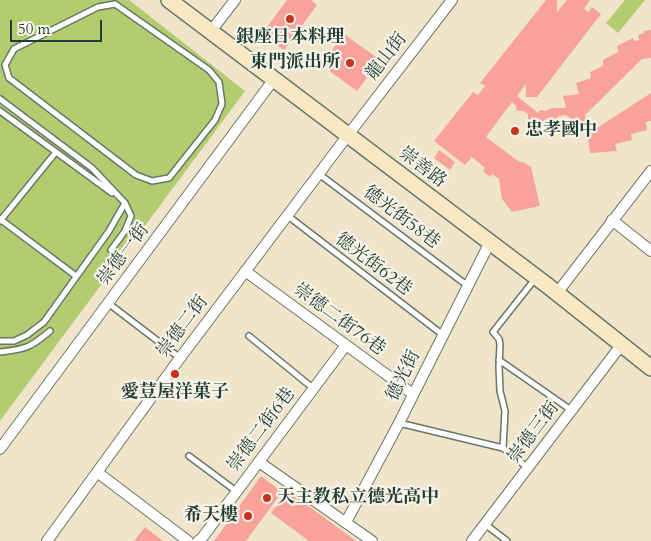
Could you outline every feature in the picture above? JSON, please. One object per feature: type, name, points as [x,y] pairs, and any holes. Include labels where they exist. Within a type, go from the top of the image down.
[{"type":"street","name":"崇善路","points":[[169,0],[557,293],[651,368]]},
{"type":"street","points":[[211,31],[235,0]]},
{"type":"street","name":"龍山街","points":[[348,134],[452,0]]},
{"type":"street","name":"崇德一街","points":[[0,449],[274,79]]},
{"type":"street","name":"崇德二街","points":[[47,541],[180,358],[348,134]]},
{"type":"street","points":[[557,293],[651,170]]},
{"type":"street","points":[[612,220],[651,251]]},
{"type":"street","name":"德光街","points":[[346,522],[399,423],[490,242]]},
{"type":"street","name":"崇德二街76巷","points":[[245,271],[413,394]]},
{"type":"street","name":"崇德三街","points":[[472,541],[622,344]]},
{"type":"street","name":"崇德二街6巷","points":[[198,541],[237,492],[346,345]]},
{"type":"street","points":[[259,462],[372,541]]},
{"type":"street","points":[[97,472],[188,541]]},
{"type":"lane","points":[[115,4],[209,70],[219,82],[222,104],[215,120],[169,178],[152,181],[136,175],[27,92],[10,78],[5,65],[14,49],[98,7],[115,4]]},
{"type":"lane","points":[[0,99],[92,168],[125,203],[130,216],[125,231],[111,250]]},
{"type":"lane","points":[[0,111],[125,203]]},
{"type":"lane","points":[[56,152],[0,220],[76,276]]},
{"type":"lane","name":"德光街58巷","points":[[319,173],[468,286]]},
{"type":"lane","points":[[0,341],[14,341],[28,335],[44,322],[109,231],[125,203]]},
{"type":"lane","name":"德光街62巷","points":[[288,216],[442,335]]},
{"type":"lane","points":[[503,448],[505,411],[500,391],[500,344],[499,339],[493,332],[536,277]]},
{"type":"lane","points":[[108,303],[180,358]]},
{"type":"lane","points":[[0,352],[25,349],[50,331]]},
{"type":"lane","name":"崇德二街6巷","points":[[249,336],[314,389]]},
{"type":"lane","points":[[499,360],[571,410]]},
{"type":"lane","points":[[399,423],[503,448],[528,468]]},
{"type":"lane","name":"崇德二街6巷","points":[[189,456],[237,492]]},
{"type":"lane","points":[[485,524],[508,541]]},
{"type":"green space","points":[[0,0],[129,0],[245,91],[0,421]]},
{"type":"green space","points":[[625,0],[645,0],[618,33],[606,23]]},
{"type":"building","name":"銀座日本料理","points":[[287,0],[311,0],[317,5],[284,50],[262,34]]},
{"type":"building","points":[[546,0],[557,0],[557,12],[567,0],[590,0],[584,9],[588,12],[592,7],[601,14],[537,97],[526,97],[526,84],[517,96],[538,113],[540,110],[566,108],[563,96],[579,94],[576,83],[591,78],[590,72],[603,66],[603,60],[618,52],[617,46],[633,38],[634,41],[639,40],[638,35],[644,33],[644,31],[651,30],[651,58],[642,59],[585,115],[587,122],[597,128],[651,93],[651,121],[646,122],[647,130],[631,134],[632,140],[615,144],[617,151],[590,153],[587,130],[573,124],[573,120],[566,115],[559,116],[555,120],[547,118],[543,122],[528,119],[528,114],[523,111],[517,111],[516,106],[512,102],[486,137],[518,161],[531,167],[540,206],[512,212],[502,199],[499,179],[492,174],[490,177],[483,171],[485,168],[472,157],[465,165],[434,141],[473,92],[478,95],[485,86],[480,83]]},
{"type":"building","name":"東門派出所","points":[[344,34],[380,60],[357,91],[321,65]]},
{"type":"building","points":[[439,150],[455,162],[450,170],[434,158]]},
{"type":"building","name":"希天樓","points":[[261,476],[282,492],[246,541],[214,541]]},
{"type":"building","points":[[288,491],[356,541],[309,541],[271,513]]},
{"type":"building","points":[[145,527],[163,541],[134,541]]},
{"type":"place","name":"銀座日本料理","points":[[290,19]]},
{"type":"place","name":"東門派出所","points":[[350,63]]},
{"type":"place","name":"忠孝國中","points":[[515,131]]},
{"type":"place","name":"愛荳屋洋菓子","points":[[175,374]]},
{"type":"place","name":"天主教私立德光高中","points":[[267,498]]},
{"type":"place","name":"希天樓","points":[[248,516]]}]
